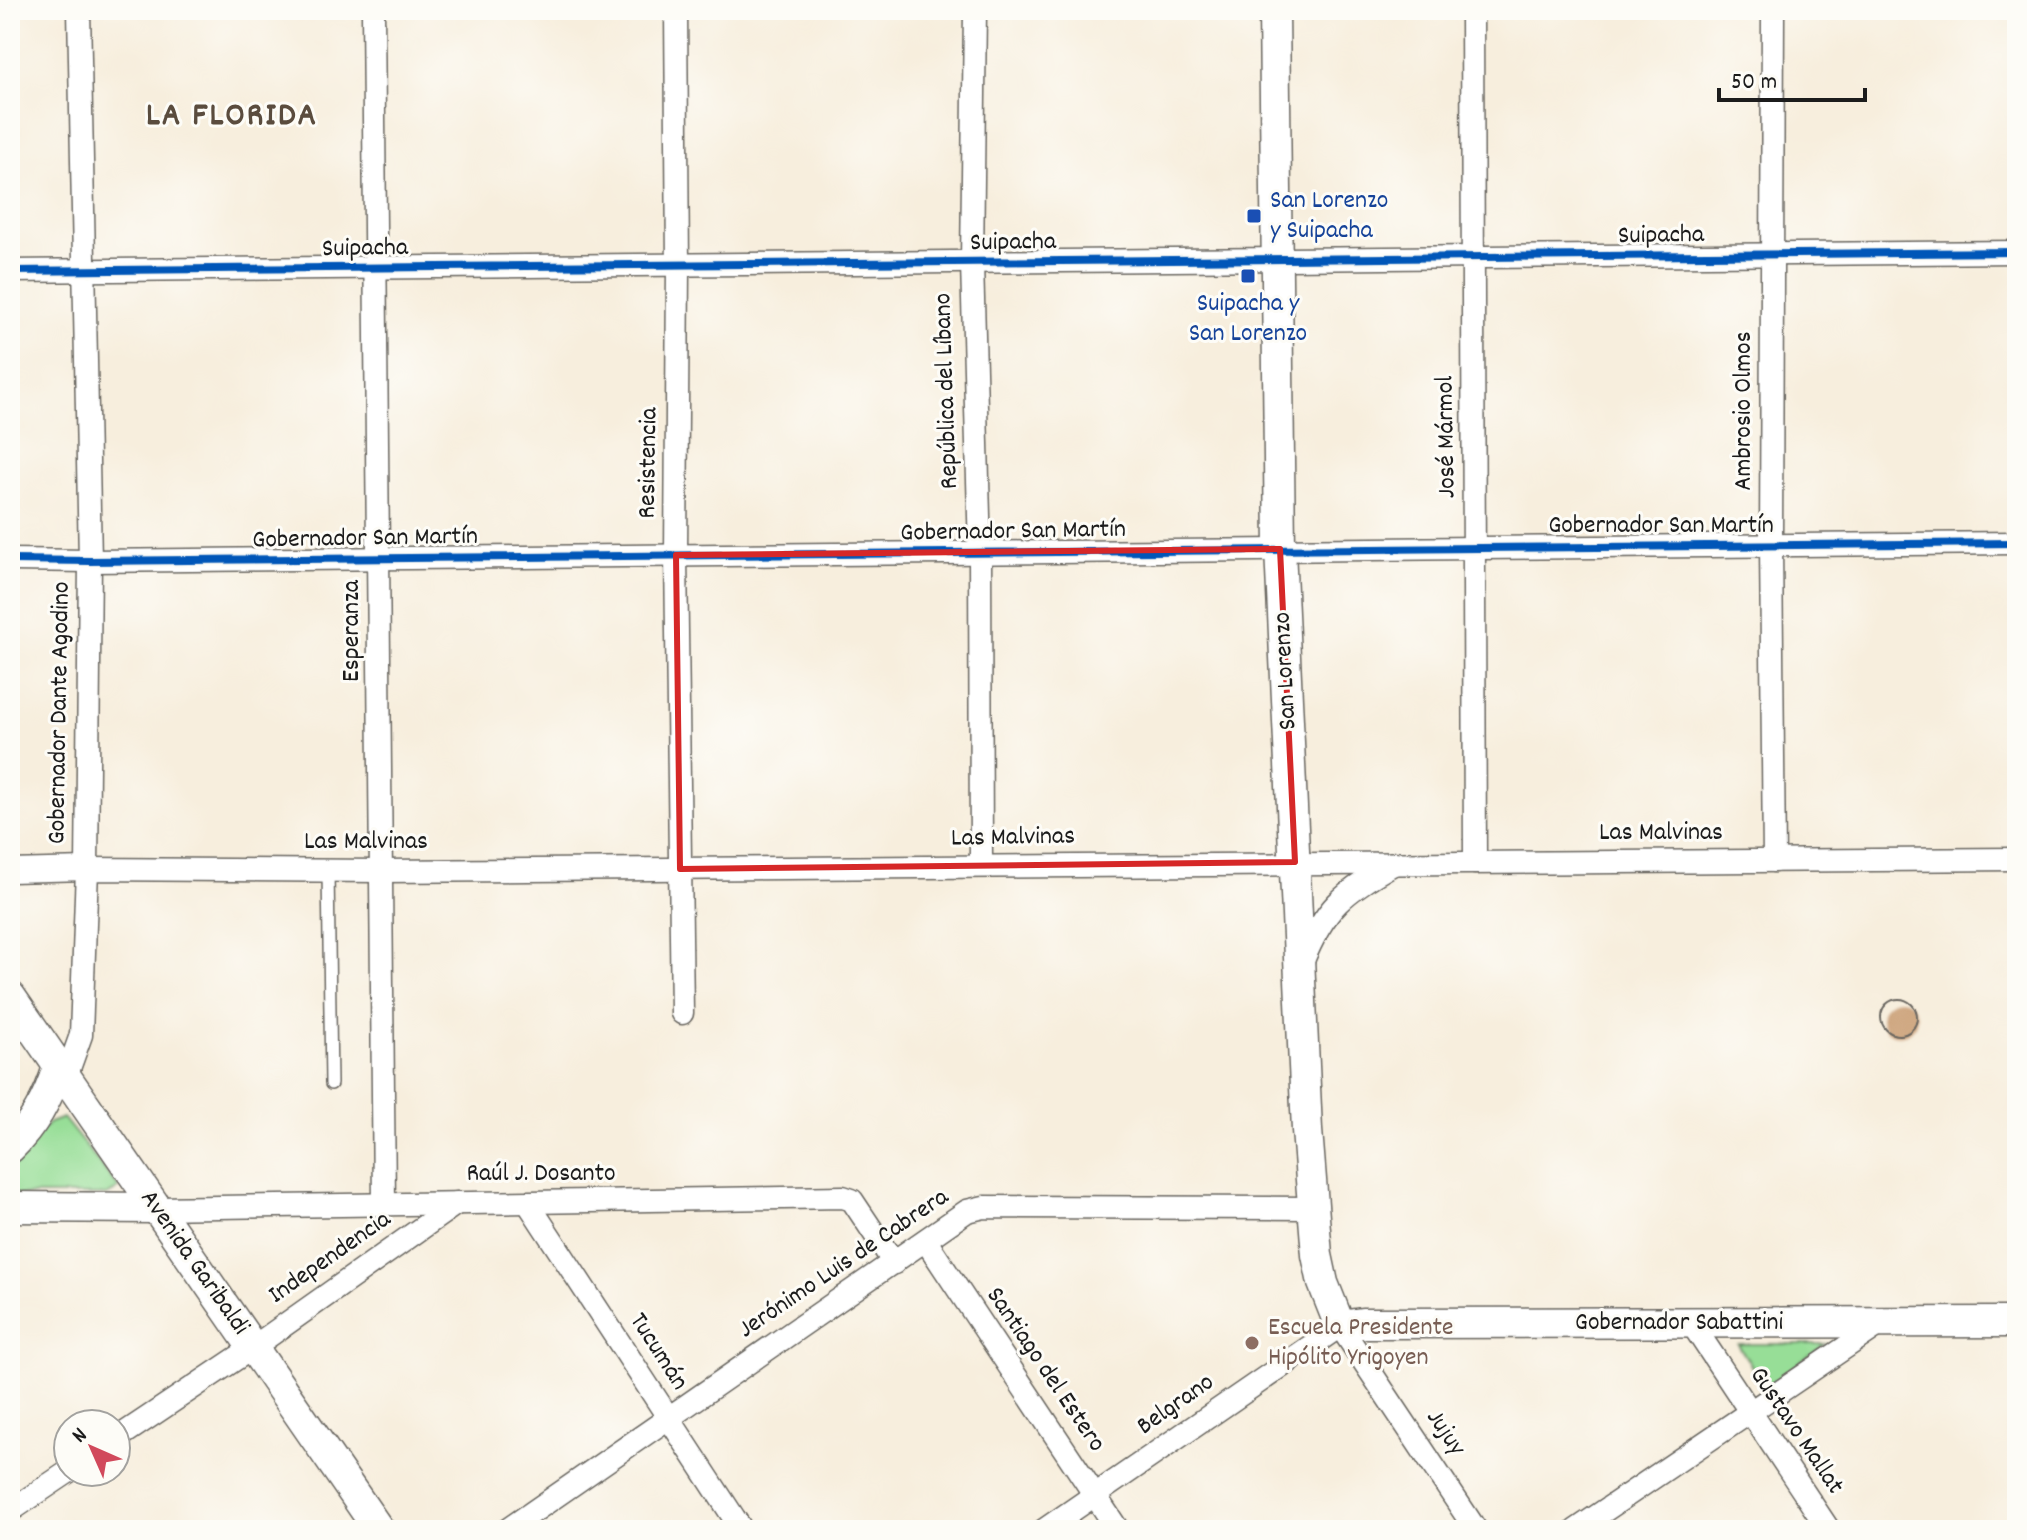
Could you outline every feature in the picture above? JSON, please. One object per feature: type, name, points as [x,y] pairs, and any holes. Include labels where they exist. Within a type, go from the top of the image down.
[{"type":"main road","name":"San Lorenzo","points":[[1274,10],[1280,549],[1312,1208],[1323,1283],[1340,1326]]},
{"type":"main road","name":"Avenida Garibaldi","points":[[10,996],[379,1530]]},
{"type":"main road","points":[[10,1148],[45,1100],[66,1078]]},
{"type":"main road","points":[[10,1207],[156,1208]]},
{"type":"main road","name":"Gobernador Sabattini","points":[[1340,1326],[1362,1323],[2017,1322]]},
{"type":"street","name":"Gobernador Dante Agodino","points":[[66,1078],[81,1035],[87,869],[90,561],[79,10]]},
{"type":"street","name":"Esperanza","points":[[373,10],[384,1203]]},
{"type":"street","name":"Resistencia","points":[[676,10],[676,555],[682,1013]]},
{"type":"street","name":"República del Líbano","points":[[975,10],[972,263],[980,552],[981,866]]},
{"type":"street","name":"José Mármol","points":[[1472,10],[1475,863]]},
{"type":"street","name":"Ambrosio Olmos","points":[[1773,10],[1771,545],[1774,861]]},
{"type":"street","name":"Suipacha","points":[[10,271],[2017,252]]},
{"type":"street","name":"Gobernador San Martín","points":[[10,560],[2017,543]]},
{"type":"street","name":"Las Malvinas","points":[[10,871],[2017,859]]},
{"type":"street","points":[[1300,968],[1326,913],[1343,895],[1396,862]]},
{"type":"street","name":"Raúl J. Dosanto","points":[[156,1208],[843,1197],[852,1200],[894,1263]]},
{"type":"street","name":"Independencia","points":[[132,1428],[457,1203]]},
{"type":"street","name":"Tucumán","points":[[528,1203],[742,1530]]},
{"type":"street","name":"Jerónimo Luis de Cabrera","points":[[507,1530],[967,1211],[984,1207],[1312,1208]]},
{"type":"street","name":"Santiago del Estero","points":[[926,1241],[1118,1530]]},
{"type":"street","name":"Gustavo Mallat","points":[[1692,1324],[1829,1530]]},
{"type":"street","points":[[1576,1530],[1880,1324]]},
{"type":"street","name":"Belgrano","points":[[1044,1530],[1340,1326]]},
{"type":"street","name":"Jujuy","points":[[1340,1326],[1476,1530]]},
{"type":"street","points":[[10,1511],[52,1483]]},
{"type":"lane","points":[[328,871],[331,1084]]},
{"type":"highlighted area","points":[[1280,549],[1295,862],[680,869],[676,555]]},
{"type":"green space","points":[[63,1118],[119,1188],[107,1195],[10,1195],[10,1159],[49,1123]]},
{"type":"green space","points":[[1738,1344],[1825,1344],[1765,1388]]},
{"type":"building","points":[[1899,999],[1912,1004],[1917,1017],[1912,1030],[1899,1035],[1886,1030],[1881,1017],[1886,1004]]},
{"type":"cycle path","points":[[10,271],[2017,252]]},
{"type":"cycle path","points":[[10,560],[2017,543]]},
{"type":"place","name":"San Lorenzo y Suipacha","points":[[1254,216]]},
{"type":"place","name":"Suipacha y San Lorenzo","points":[[1248,276]]},
{"type":"place","name":"Escuela Presidente Hipólito Yrigoyen","points":[[1252,1343]]},
{"type":"district","name":"LA FLORIDA","points":[[232,117]]}]
